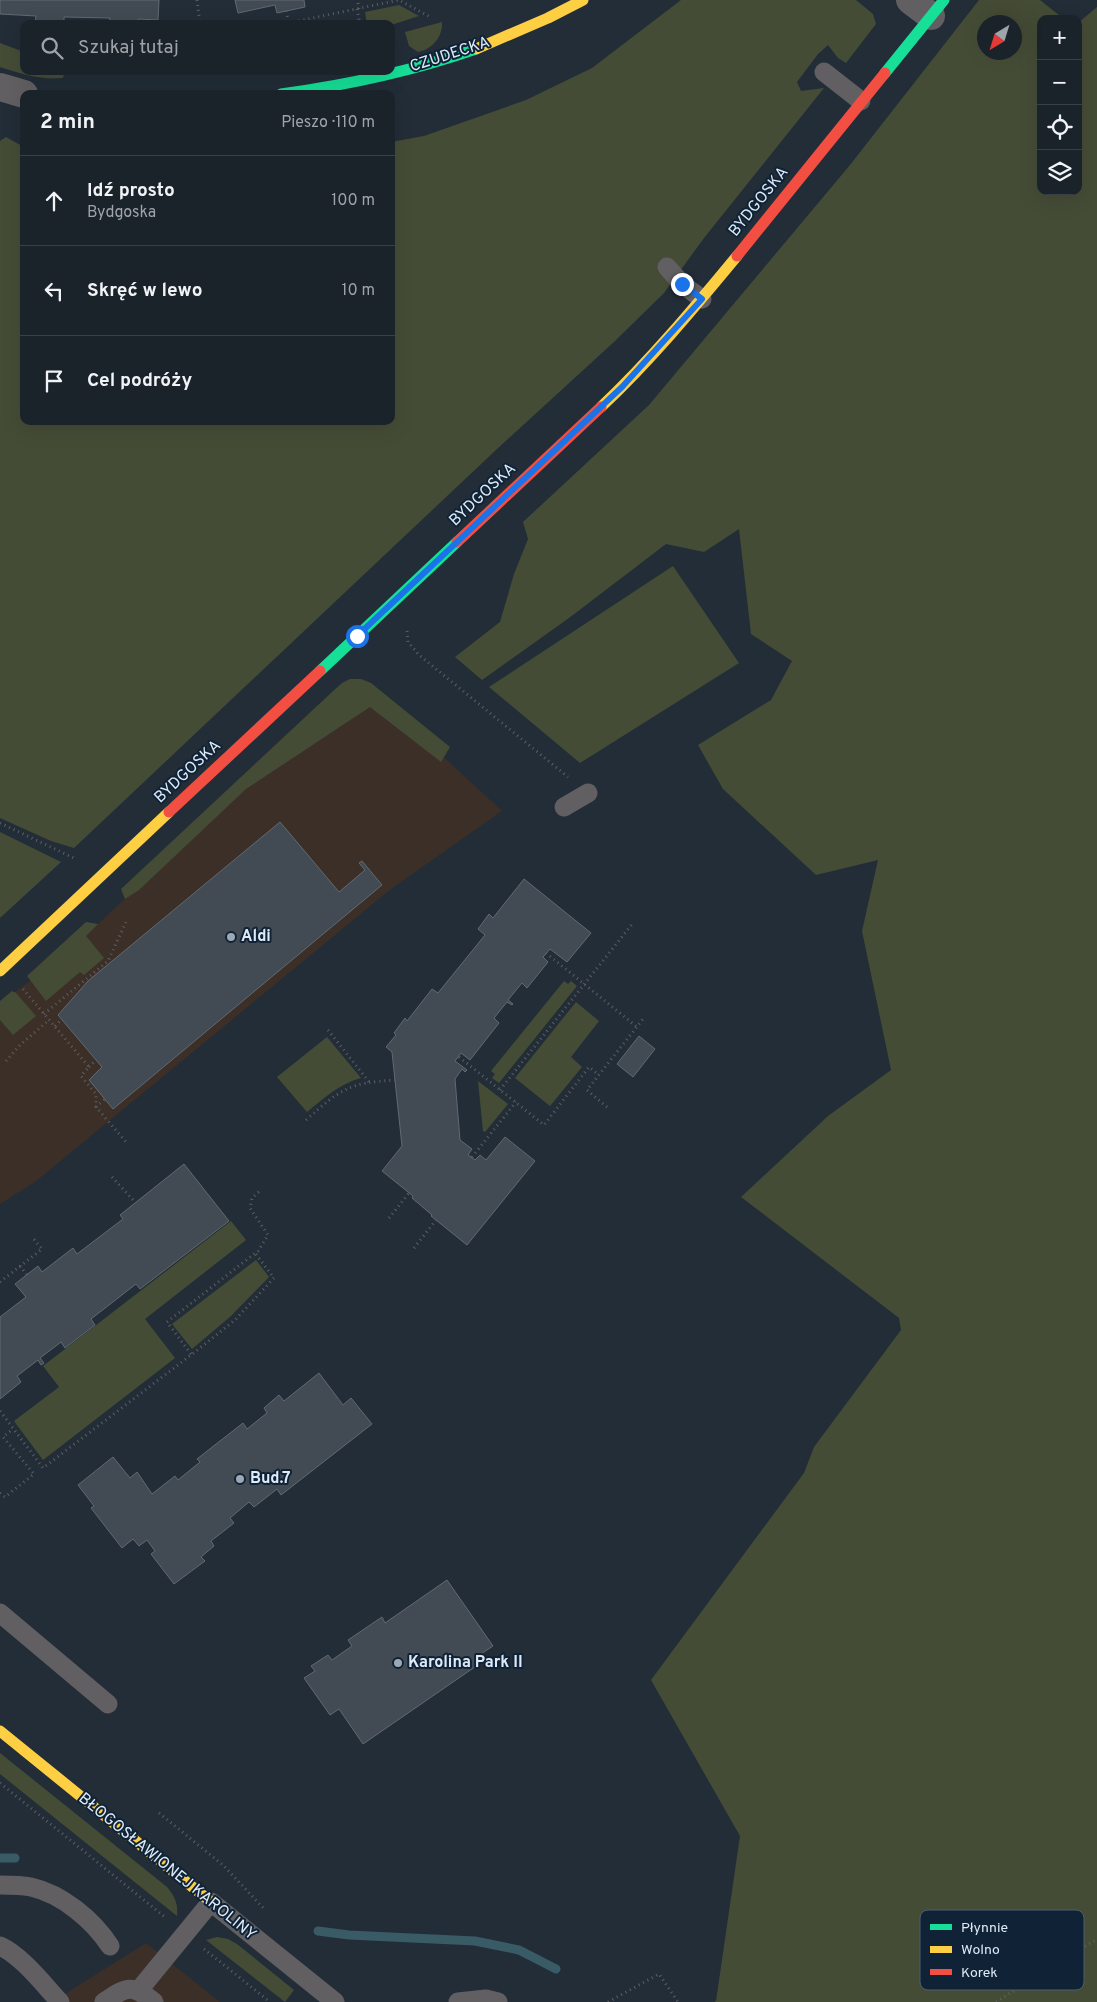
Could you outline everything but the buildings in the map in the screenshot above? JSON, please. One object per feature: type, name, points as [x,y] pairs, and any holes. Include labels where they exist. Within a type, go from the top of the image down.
[{"type":"street","name":"CZUDECKA","points":[[395,72],[466,52],[517,32],[583,0]]},
{"type":"street","name":"BYDGOSKA","points":[[0,971],[622,387],[702,299],[861,101],[928,5]]},
{"type":"street","name":"CZUDECKA","points":[[304,90],[384,75]]},
{"type":"street","points":[[0,87],[20,93]]},
{"type":"street","name":"BŁOGOSŁAWIONEJ KAROLINY","points":[[0,1731],[211,1902]]},
{"type":"lane","points":[[824,72],[861,101]]},
{"type":"lane","points":[[667,267],[682,284],[702,299]]},
{"type":"lane","points":[[564,807],[588,793]]},
{"type":"lane","points":[[0,1613],[108,1704]]},
{"type":"lane","points":[[0,1885],[31,1887],[60,1899],[100,1931],[110,1946]]},
{"type":"lane","points":[[104,2002],[125,1988],[147,1996],[186,1934],[211,1902]]},
{"type":"lane","name":"BŁOGOSŁAWIONEJ KAROLINY","points":[[211,1902],[335,2002]]},
{"type":"lane","points":[[0,1946],[28,1968],[60,2002]]},
{"type":"lane","points":[[458,2002],[486,1999],[498,2002]]},
{"type":"path","points":[[197,0],[200,20]]},
{"type":"path","points":[[304,20],[399,0],[432,18]]},
{"type":"path","points":[[358,3],[359,20]]},
{"type":"path","points":[[286,11],[288,20]]},
{"type":"path","points":[[409,626],[407,632],[408,642],[419,655],[588,793]]},
{"type":"path","points":[[0,823],[78,860],[71,866]]},
{"type":"path","points":[[44,1014],[108,961],[126,922]]},
{"type":"path","points":[[500,1090],[633,923]]},
{"type":"path","points":[[546,953],[637,1027]]},
{"type":"path","points":[[21,986],[89,1067]]},
{"type":"path","points":[[69,993],[73,998]]},
{"type":"path","points":[[55,1026],[62,1019]]},
{"type":"path","points":[[607,1107],[587,1090],[643,1019]]},
{"type":"path","points":[[6,1061],[20,1044],[50,1020]]},
{"type":"path","points":[[328,1030],[369,1082]]},
{"type":"path","points":[[459,1056],[544,1125],[589,1067],[599,1075]]},
{"type":"path","points":[[96,1060],[81,1076],[96,1094],[96,1106],[126,1142]]},
{"type":"path","points":[[306,1120],[334,1095],[351,1086],[369,1082],[395,1080]]},
{"type":"path","points":[[96,1106],[104,1099]]},
{"type":"path","points":[[472,1158],[516,1102]]},
{"type":"path","points":[[112,1177],[135,1202]]},
{"type":"path","points":[[191,1354],[167,1322],[255,1253],[268,1235],[250,1208],[252,1198],[261,1190]]},
{"type":"path","points":[[389,1218],[410,1193]]},
{"type":"path","points":[[414,1248],[436,1220]]},
{"type":"path","points":[[0,1282],[42,1250],[32,1237]]},
{"type":"path","points":[[0,1411],[43,1468],[235,1320],[274,1278],[255,1253]]},
{"type":"path","points":[[20,1266],[27,1275]]},
{"type":"path","points":[[0,1493],[5,1497],[34,1474],[4,1437],[13,1429]]},
{"type":"path","points":[[0,1783],[270,2002]]},
{"type":"path","points":[[159,1814],[224,1866],[270,1916]]},
{"type":"path","points":[[1084,1947],[1097,1939]]},
{"type":"path","points":[[608,2002],[659,1974],[678,2002]]},
{"type":"path","points":[[996,2002],[1015,1990]]},
{"type":"shaded area","points":[[359,693],[433,747],[502,811],[391,889],[35,1182],[0,1204],[0,1006],[15,992],[68,952],[262,770]]},
{"type":"shaded area","points":[[146,1943],[220,2002],[52,2002]]},
{"type":"green space","points":[[681,0],[856,0],[873,14],[876,24],[846,63],[838,58],[828,45],[818,54],[797,82],[801,91],[824,88],[704,238],[664,293],[74,848],[51,841],[0,818],[0,141],[6,137],[20,145],[20,425],[395,425],[395,141],[424,136],[526,100],[592,68]]},
{"type":"green space","points":[[979,0],[1040,0],[1059,15],[1037,15],[1037,195],[1082,195],[1082,20],[1097,7],[1097,2002],[714,2002],[716,2001],[740,1836],[651,1680],[804,1473],[814,1447],[901,1330],[899,1318],[741,1197],[828,1116],[891,1070],[862,931],[878,860],[816,875],[723,789],[698,745],[771,700],[792,661],[751,634],[739,529],[704,552],[666,544],[569,618],[482,680],[455,657],[500,622],[514,574],[528,539],[523,522],[649,405],[850,165]]},
{"type":"green space","points":[[399,5],[419,16],[395,24],[395,20],[366,20],[365,12]]},
{"type":"green space","points":[[442,22],[439,37],[428,48],[418,52],[409,46],[405,32]]},
{"type":"green space","points":[[0,43],[20,50],[20,73],[0,67]]},
{"type":"green space","points":[[28,75],[64,75],[63,78]]},
{"type":"green space","points":[[673,566],[739,663],[580,763],[489,687]]},
{"type":"green space","points":[[350,679],[361,679],[371,683],[450,747],[441,762],[370,707],[246,789],[139,890],[125,899],[121,889],[332,692]]},
{"type":"green space","points":[[0,832],[61,862],[0,918]]},
{"type":"green space","points":[[86,922],[98,924],[86,936],[104,958],[84,975],[80,972],[46,1001],[27,976]]},
{"type":"green space","points":[[564,981],[568,984],[571,981],[577,986],[499,1083],[492,1078],[495,1074],[491,1071]]},
{"type":"green space","points":[[12,991],[16,993],[36,1016],[13,1035],[0,1020],[0,1001]]},
{"type":"green space","points":[[576,1002],[599,1021],[571,1057],[582,1067],[550,1106],[515,1078]]},
{"type":"green space","points":[[327,1037],[361,1078],[339,1088],[307,1112],[277,1077]]},
{"type":"green space","points":[[478,1081],[508,1104],[485,1132],[483,1131]]},
{"type":"green space","points":[[231,1221],[246,1240],[145,1319],[175,1358],[43,1460],[14,1421],[59,1387],[43,1366]]},
{"type":"green space","points":[[256,1260],[269,1277],[231,1316],[192,1349],[172,1324]]},
{"type":"green space","points":[[0,1753],[167,1887],[175,1900],[177,1916],[0,1774]]},
{"type":"green space","points":[[217,1937],[228,1939],[237,1944],[294,1990],[285,2002],[206,1940]]},
{"type":"waterway","points":[[0,1858],[15,1858]]},
{"type":"waterway","points":[[318,1931],[349,1935],[475,1941],[519,1950],[556,1969]]},
{"type":"traffic: fast","points":[[885,73],[944,0]]},
{"type":"traffic: fast","points":[[395,72],[476,49]]},
{"type":"traffic: fast","points":[[306,90],[384,75]]},
{"type":"traffic: fast","points":[[320,671],[457,542]]},
{"type":"traffic: slow","points":[[476,49],[548,18],[583,0]]},
{"type":"traffic: slow","points":[[601,407],[654,353],[737,256]]},
{"type":"traffic: slow","points":[[0,971],[169,812]]},
{"type":"traffic: slow","points":[[0,1731],[211,1902]]},
{"type":"traffic: jam","points":[[737,256],[885,73]]},
{"type":"traffic: jam","points":[[457,542],[601,407]]},
{"type":"traffic: jam","points":[[169,812],[320,671]]},
{"type":"place","name":"Aldi","points":[[231,937]]},
{"type":"place","name":"Bud.7","points":[[240,1479]]},
{"type":"place","name":"Karolina Park II","points":[[398,1663]]},
{"type":"route","points":[[357,636],[622,387],[702,299],[682,284]]}]
